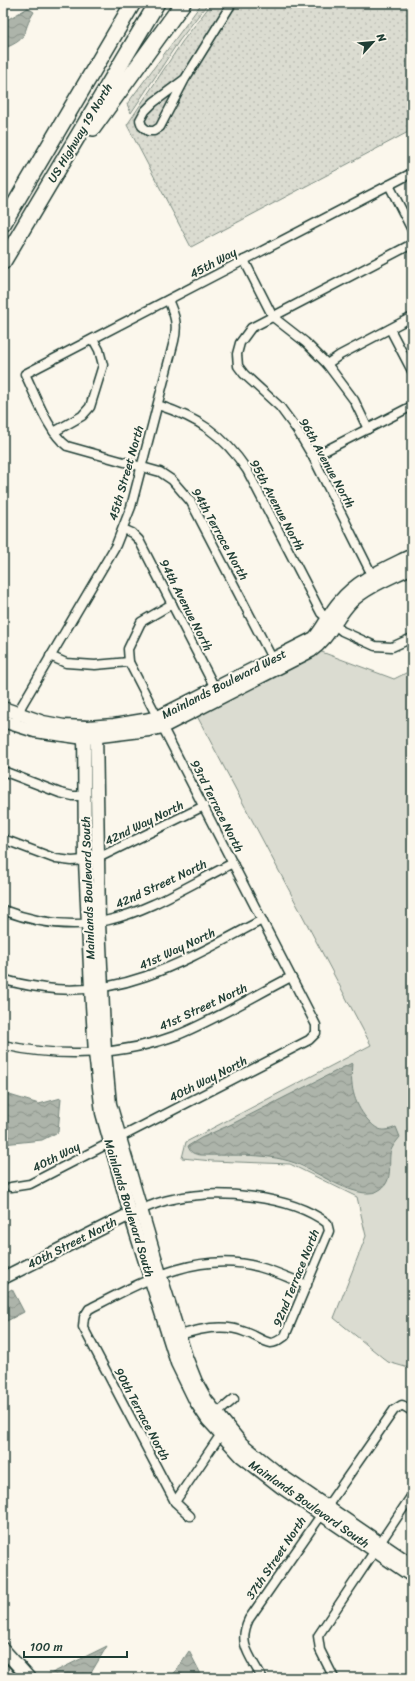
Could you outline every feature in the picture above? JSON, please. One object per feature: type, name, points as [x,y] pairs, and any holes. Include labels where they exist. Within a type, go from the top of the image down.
[{"type":"highway","points":[[103,53],[111,29],[120,14],[122,3]]},
{"type":"highway","name":"US Highway 19 North","points":[[3,224],[134,3]]},
{"type":"highway","name":"US Highway 19 North","points":[[3,262],[157,3]]},
{"type":"highway","points":[[48,186],[96,124],[183,3]]},
{"type":"highway","points":[[3,244],[43,176],[63,124]]},
{"type":"street","points":[[185,80],[145,111],[140,120],[142,126],[148,131],[154,131],[160,127],[185,80],[232,3]]},
{"type":"street","name":"45th Way","points":[[25,374],[412,173]]},
{"type":"street","points":[[389,185],[412,230]]},
{"type":"street","points":[[273,317],[412,244]]},
{"type":"street","points":[[244,260],[273,317],[305,342],[327,364],[354,400],[368,429]]},
{"type":"street","name":"45th Street North","points":[[8,723],[18,714],[50,656],[116,545],[123,529],[131,507],[177,329],[175,316],[168,300]]},
{"type":"street","name":"96th Avenue North","points":[[273,317],[251,328],[245,334],[237,354],[238,366],[244,374],[280,407],[296,430],[313,457],[375,580]]},
{"type":"street","points":[[327,364],[340,355],[412,317]]},
{"type":"street","points":[[390,329],[412,371]]},
{"type":"street","points":[[54,432],[82,416],[90,407],[103,365],[99,350],[93,339]]},
{"type":"street","name":"94th Terrace North","points":[[25,374],[54,432],[67,446],[160,472],[172,480],[191,502],[275,664]]},
{"type":"street","name":"95th Avenue North","points":[[158,405],[189,416],[204,424],[216,433],[238,457],[247,470],[316,606],[331,622]]},
{"type":"street","points":[[313,457],[412,406]]},
{"type":"street","name":"94th Avenue North","points":[[123,529],[132,533],[139,540],[217,694]]},
{"type":"street","name":"Mainlands Boulevard West","points":[[8,723],[35,731],[130,734],[160,722],[275,664],[320,645],[331,622],[375,580],[412,555]]},
{"type":"street","name":"Mainlands Boulevard West","points":[[375,580],[412,567]]},
{"type":"street","points":[[50,656],[66,663],[95,665],[129,662],[128,649],[141,622],[172,604]]},
{"type":"street","points":[[331,622],[349,634],[375,646],[392,647],[412,638]]},
{"type":"street","name":"93rd Terrace North","points":[[129,662],[316,1025],[316,1033]]},
{"type":"street","name":"Mainlands Boulevard West","points":[[3,708],[43,722],[90,732]]},
{"type":"street","name":"Mainlands Boulevard South","points":[[90,732],[85,796],[91,860]]},
{"type":"street","name":"Mainlands Boulevard South","points":[[90,732],[91,860],[102,1112],[114,1140],[174,1337],[186,1384],[212,1417],[260,1460],[323,1510]]},
{"type":"street","points":[[3,771],[60,793],[73,796],[85,796]]},
{"type":"street","name":"42nd Way North","points":[[91,860],[204,806]]},
{"type":"street","points":[[3,839],[56,859],[91,860]]},
{"type":"street","name":"42nd Street North","points":[[3,910],[22,917],[44,922],[94,924],[129,915],[141,910],[233,863]]},
{"type":"street","name":"41st Way North","points":[[3,979],[28,986],[51,989],[97,988],[134,981],[157,973],[262,920]]},
{"type":"street","name":"41st Street North","points":[[3,1045],[50,1053],[100,1053],[154,1042],[179,1034],[291,977]]},
{"type":"street","name":"40th Way North","points":[[114,1140],[309,1040],[316,1033]]},
{"type":"street","name":"40th Way","points":[[11,1187],[30,1184],[114,1140]]},
{"type":"street","name":"40th Street North","points":[[3,1278],[135,1212],[172,1199],[193,1196],[241,1196],[267,1200],[294,1207],[320,1218],[327,1223]]},
{"type":"street","name":"92nd Terrace North","points":[[174,1337],[212,1328],[232,1328],[244,1331],[271,1343],[279,1341],[285,1336],[329,1231],[327,1223]]},
{"type":"street","points":[[155,1276],[204,1263],[234,1262],[259,1267],[307,1285]]},
{"type":"street","name":"90th Terrace North","points":[[155,1276],[89,1309],[84,1318],[83,1327],[175,1502],[190,1516]]},
{"type":"street","points":[[212,1417],[234,1399]]},
{"type":"street","name":"37th Street North","points":[[262,1678],[247,1650],[243,1637],[249,1619],[323,1510],[394,1410],[402,1405],[409,1409]]},
{"type":"street","name":"Mainlands Boulevard South","points":[[212,1417],[221,1434],[241,1456],[260,1472],[323,1510],[377,1546],[412,1564]]},
{"type":"street","points":[[175,1502],[221,1434]]},
{"type":"street","points":[[334,1678],[320,1650],[318,1636],[412,1495]]},
{"type":"street","name":"Mainlands Boulevard South","points":[[377,1546],[412,1576]]},
{"type":"street","points":[[3,1649],[28,1678]]},
{"type":"street","points":[[3,1670],[10,1678]]},
{"type":"shaded area","points":[[202,3],[208,3],[179,41],[131,113],[127,104]]},
{"type":"shaded area","points":[[212,3],[412,3],[412,130],[191,247],[127,125],[182,42]]},
{"type":"shaded area","points":[[319,651],[394,679],[412,670],[412,1369],[388,1362],[334,1318],[366,1236],[357,1197],[290,1164],[212,1161],[182,1158],[186,1142],[371,1045],[197,716]]},
{"type":"water","points":[[28,8],[34,12],[22,38],[3,49],[3,22]]},
{"type":"water","points":[[352,1063],[352,1086],[358,1106],[362,1113],[377,1128],[387,1130],[396,1127],[400,1137],[391,1150],[390,1169],[387,1182],[381,1189],[373,1193],[363,1193],[352,1190],[340,1186],[300,1165],[276,1158],[264,1156],[201,1155],[193,1153],[190,1150],[188,1146],[201,1138],[234,1123]]},
{"type":"water","points":[[3,1093],[39,1104],[61,1098],[58,1132],[42,1140],[3,1144]]},
{"type":"water","points":[[12,1289],[24,1312],[3,1323],[3,1294]]},
{"type":"water","points":[[107,1646],[88,1678],[42,1678]]},
{"type":"water","points":[[189,1651],[203,1678],[171,1678]]}]
